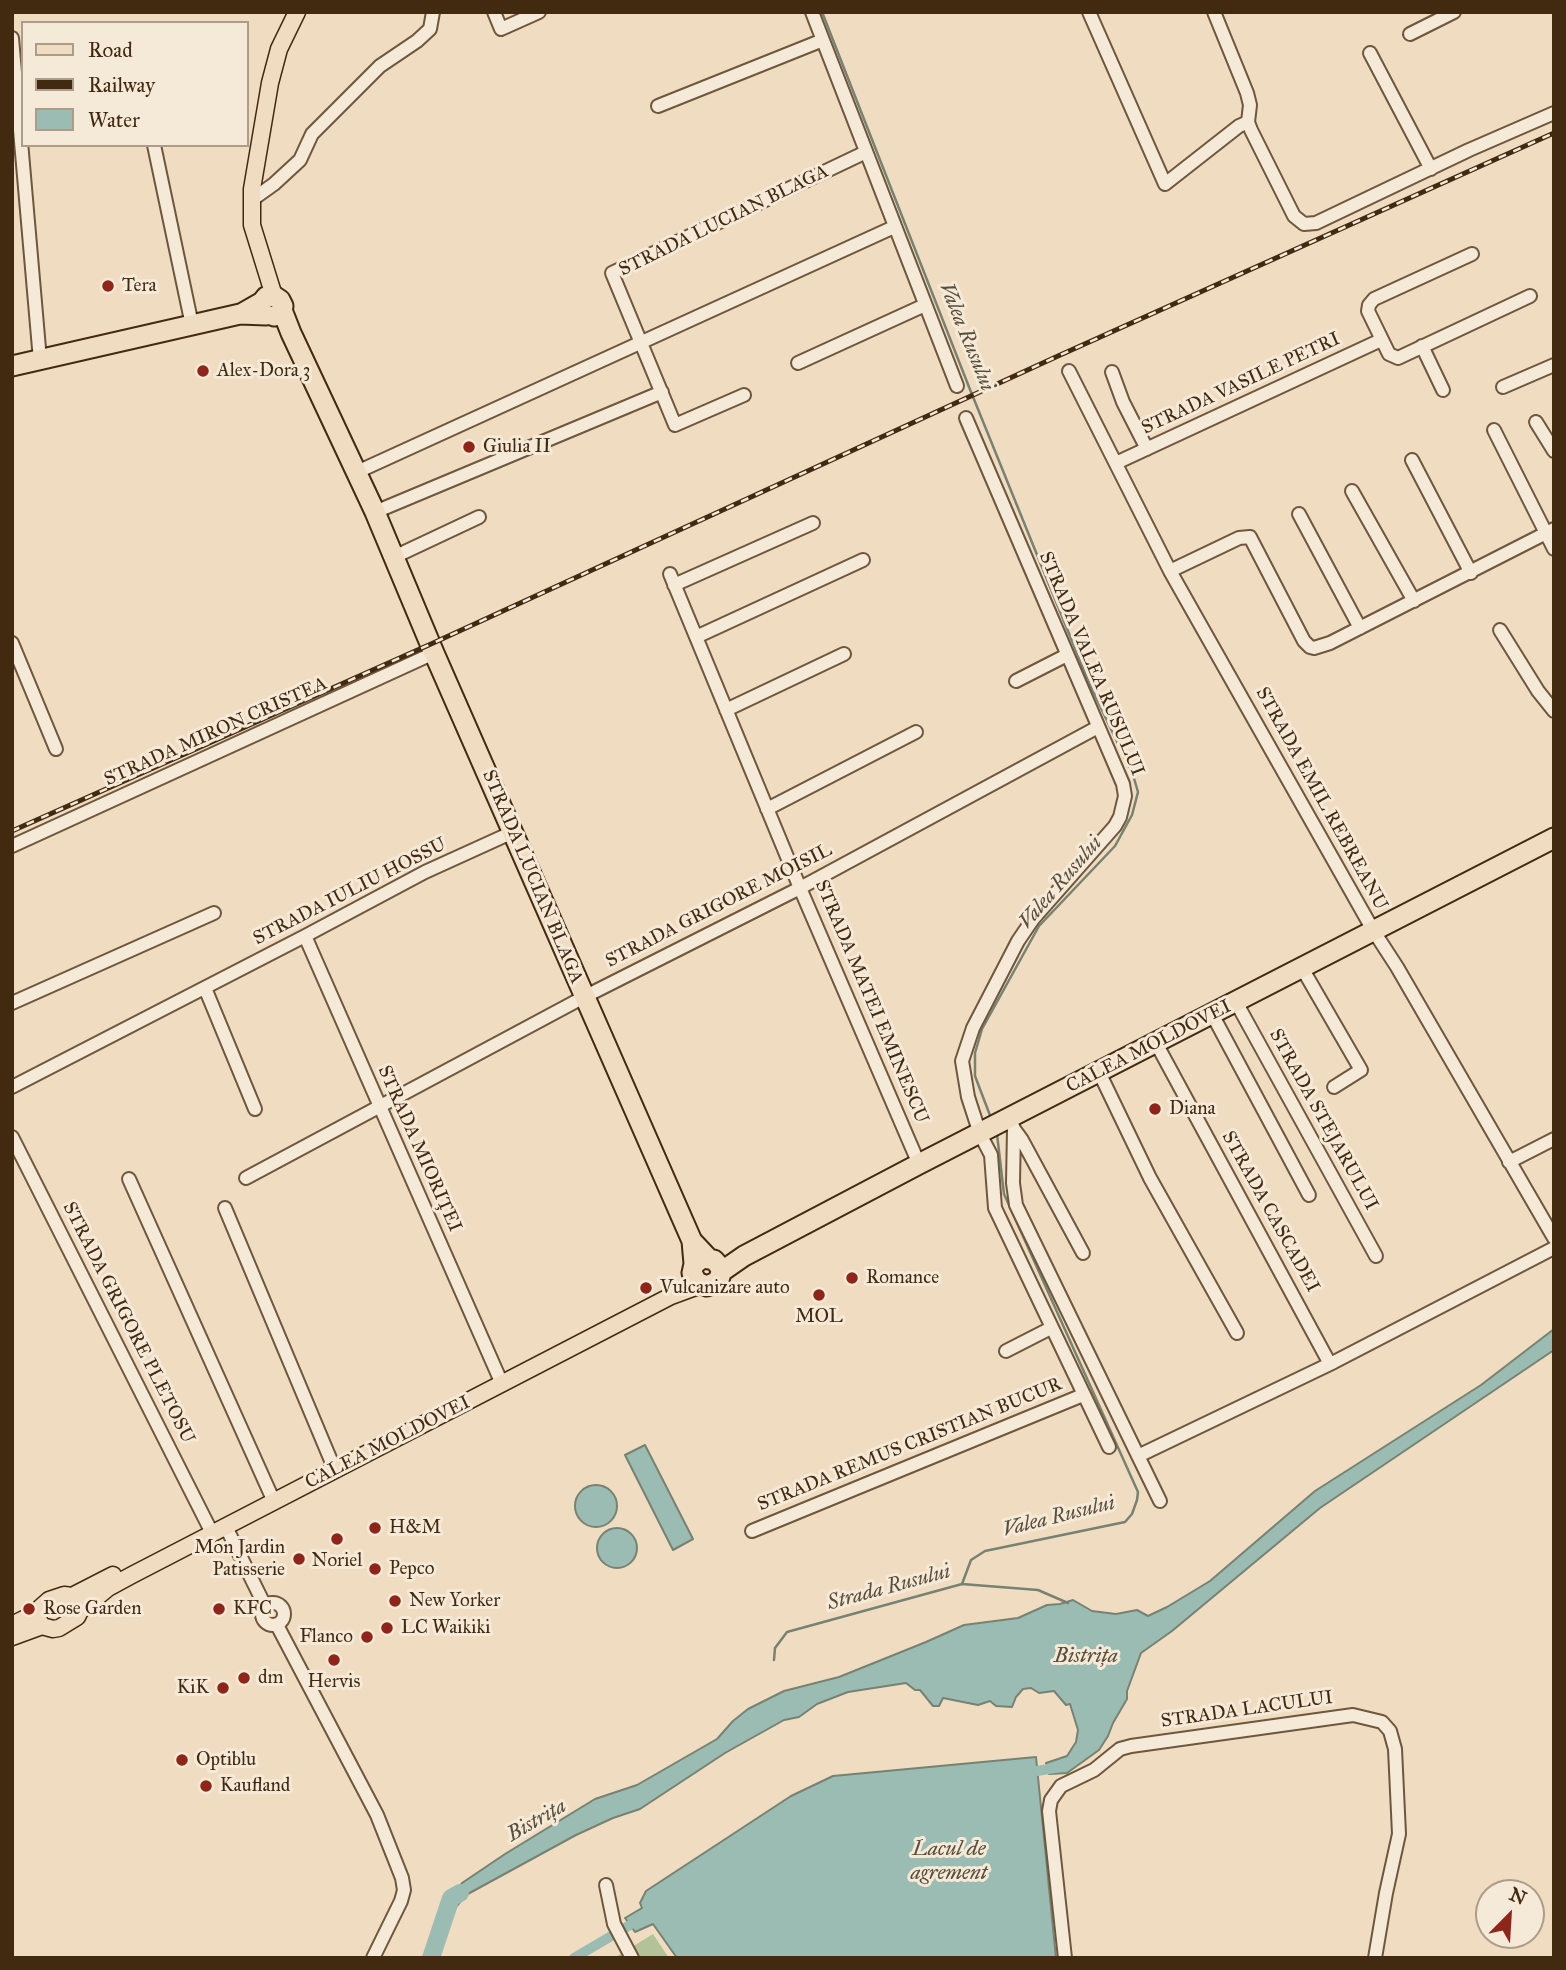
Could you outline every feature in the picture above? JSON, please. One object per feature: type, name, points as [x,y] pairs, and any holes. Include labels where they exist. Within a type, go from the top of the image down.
[{"type":"highway","points":[[12,366],[240,314],[271,302]]},
{"type":"highway","name":"STRADA LUCIAN BLAGA","points":[[271,302],[290,333],[375,512],[584,997],[705,1269]]},
{"type":"highway","name":"CALEA MOLDOVEI","points":[[705,1269],[744,1256],[1554,838]]},
{"type":"main road","points":[[271,302],[252,225],[253,199],[270,83],[279,49],[298,12]]},
{"type":"main road","name":"CALEA MOLDOVEI","points":[[72,1596],[705,1269]]},
{"type":"main road","name":"CALEA MOLDOVEI","points":[[80,1611],[108,1588],[671,1296],[705,1269]]},
{"type":"main road","points":[[12,1625],[40,1619],[53,1629],[60,1628],[71,1623],[80,1611],[78,1602],[72,1596],[64,1595],[49,1600],[40,1619],[12,1637]]},
{"type":"street","points":[[253,199],[300,160],[313,134],[380,66],[430,29],[433,12]]},
{"type":"street","points":[[494,12],[501,29],[538,12]]},
{"type":"street","points":[[812,12],[957,386]]},
{"type":"street","points":[[1088,12],[1165,184],[1239,126],[1248,122]]},
{"type":"street","points":[[1214,12],[1247,93],[1250,105],[1248,122],[1294,216],[1304,224],[1316,223],[1554,113]]},
{"type":"street","points":[[1410,34],[1454,12]]},
{"type":"street","points":[[12,38],[21,142]]},
{"type":"street","points":[[658,106],[823,40]]},
{"type":"street","points":[[1370,53],[1431,170]]},
{"type":"street","points":[[21,147],[40,360]]},
{"type":"street","points":[[155,147],[192,325]]},
{"type":"street","name":"STRADA LUCIAN BLAGA","points":[[744,395],[675,425],[612,273],[866,152]]},
{"type":"street","points":[[357,472],[894,227]]},
{"type":"street","points":[[1472,254],[1374,299],[1369,305],[1368,311],[1381,340],[1393,357],[1398,358],[1530,296]]},
{"type":"street","points":[[798,362],[925,305]]},
{"type":"street","name":"STRADA VASILE PETRI","points":[[1116,463],[1381,340]]},
{"type":"street","points":[[1422,346],[1443,390]]},
{"type":"street","points":[[1503,387],[1554,365]]},
{"type":"street","name":"STRADA EMIL REBREANU","points":[[1069,371],[1170,571],[1373,930],[1554,1238]]},
{"type":"street","points":[[1112,372],[1123,402],[1147,449]]},
{"type":"street","points":[[375,512],[662,392]]},
{"type":"street","name":"STRADA VALEA RUSULUI","points":[[966,418],[1123,784],[1125,796],[1115,826],[1033,919],[999,973],[973,1028],[962,1061],[968,1097],[998,1127]]},
{"type":"street","points":[[1536,422],[1554,451]]},
{"type":"street","points":[[1494,430],[1551,531],[1554,549]]},
{"type":"street","points":[[1412,460],[1471,573]]},
{"type":"street","points":[[1352,491],[1415,601]]},
{"type":"street","points":[[1299,514],[1360,628]]},
{"type":"street","points":[[394,557],[480,517]]},
{"type":"street","name":"STRADA MATEI EMINESCU","points":[[813,523],[672,579],[800,888],[919,1164]]},
{"type":"street","points":[[1170,571],[1245,536],[1252,541],[1304,640],[1310,647],[1319,647],[1551,531]]},
{"type":"street","points":[[696,637],[863,560]]},
{"type":"street","points":[[1500,630],[1538,691],[1554,711]]},
{"type":"street","points":[[12,643],[56,749]]},
{"type":"street","name":"STRADA MIRON CRISTEA","points":[[12,846],[435,653]]},
{"type":"street","points":[[726,710],[844,654]]},
{"type":"street","points":[[1016,681],[1067,655]]},
{"type":"street","name":"STRADA GRIGORE MOISIL","points":[[246,1178],[584,997],[800,888],[1098,727]]},
{"type":"street","points":[[767,809],[916,732]]},
{"type":"street","name":"STRADA IULIU HOSSU","points":[[12,1087],[425,872],[513,832]]},
{"type":"street","points":[[12,1003],[214,913]]},
{"type":"street","name":"STRADA MIORIȚEI","points":[[305,936],[499,1377]]},
{"type":"street","points":[[1302,968],[1361,1070],[1334,1087]]},
{"type":"street","points":[[205,988],[255,1109]]},
{"type":"street","name":"STRADA STEJARULUI","points":[[1236,1002],[1376,1256]]},
{"type":"street","points":[[1212,1014],[1309,1195]]},
{"type":"street","name":"STRADA CASCADEI","points":[[1156,1043],[1331,1364]]},
{"type":"street","points":[[1099,1072],[1150,1178],[1237,1333]]},
{"type":"street","points":[[998,1127],[1023,1140],[1083,1253]]},
{"type":"street","points":[[998,1127],[990,1155],[995,1209],[1109,1447]]},
{"type":"street","points":[[998,1127],[1013,1182],[1016,1205],[1160,1501]]},
{"type":"street","name":"STRADA GRIGORE PLETOSU","points":[[12,1137],[209,1527]]},
{"type":"street","points":[[1509,1162],[1554,1139]]},
{"type":"street","points":[[129,1180],[271,1495]]},
{"type":"street","points":[[225,1208],[332,1463]]},
{"type":"street","points":[[1138,1457],[1331,1364],[1554,1248]]},
{"type":"street","points":[[1006,1351],[1051,1328]]},
{"type":"street","name":"STRADA REMUS CRISTIAN BUCUR","points":[[752,1531],[1083,1395]]},
{"type":"street","points":[[226,1527],[265,1606],[274,1603],[283,1609],[284,1616],[277,1625],[377,1815],[402,1878],[404,1890],[401,1901],[373,1958]]},
{"type":"street","name":"STRADA LACULUI","points":[[1065,1958],[1049,1811],[1051,1800],[1061,1786],[1094,1770],[1120,1749],[1131,1746],[1353,1715],[1382,1722],[1390,1731],[1395,1749],[1399,1834],[1375,1958]]},
{"type":"street","points":[[606,1885],[614,1924],[630,1955]]},
{"type":"green space","points":[[653,1934],[669,1958],[614,1958]]},
{"type":"water","name":"Bistrița","points":[[1554,1329],[1554,1350],[1320,1508],[1172,1631],[1141,1653],[1127,1691],[1127,1699],[1108,1736],[1099,1750],[1067,1773],[1049,1774],[1046,1763],[1067,1756],[1076,1742],[1078,1730],[1070,1704],[1066,1705],[1054,1691],[1039,1693],[1031,1688],[1023,1689],[1012,1707],[996,1706],[990,1701],[978,1705],[943,1698],[939,1706],[933,1706],[920,1690],[915,1690],[906,1683],[848,1692],[817,1704],[799,1717],[784,1720],[725,1753],[640,1809],[576,1835],[466,1895],[451,1913],[443,1908],[462,1883],[505,1854],[595,1799],[637,1785],[717,1739],[748,1709],[784,1691],[839,1677],[964,1625],[1018,1618],[1047,1605],[1073,1600],[1092,1611],[1116,1614],[1137,1610],[1148,1616],[1167,1607],[1210,1581],[1315,1491],[1481,1385]]},
{"type":"water","points":[[645,1445],[693,1539],[673,1550],[625,1455]]},
{"type":"water","points":[[596,1485],[611,1491],[617,1506],[611,1521],[596,1527],[581,1521],[575,1506],[581,1491]]},
{"type":"water","points":[[617,1528],[625,1529],[631,1534],[636,1540],[636,1556],[631,1562],[625,1567],[617,1568],[609,1567],[603,1562],[598,1556],[597,1548],[598,1540],[603,1534],[609,1529]]},
{"type":"water","name":"Lacul de agrement","points":[[1036,1757],[1056,1958],[677,1958],[653,1924],[635,1932],[625,1918],[642,1908],[640,1903],[646,1891],[791,1796],[833,1776]]},
{"type":"waterway","name":"Valea Rusului","points":[[822,12],[969,387],[1089,683],[1133,775],[1138,792],[1132,815],[1115,846],[1039,926],[982,1029],[975,1053],[975,1076],[991,1118]]},
{"type":"waterway","name":"Valea Rusului","points":[[962,1584],[971,1560],[985,1551],[1125,1522],[1132,1514],[1138,1492],[1004,1194],[997,1134]]},
{"type":"waterway","name":"Strada Rusului","points":[[774,1660],[775,1648],[787,1632],[962,1584],[1038,1590],[1068,1603]]},
{"type":"waterway","points":[[1037,1771],[1061,1767]]},
{"type":"waterway","name":"Bistrița","points":[[431,1958],[451,1898],[460,1893]]},
{"type":"waterway","points":[[574,1958],[630,1925]]},
{"type":"railway","points":[[12,831],[431,644],[1058,356],[1554,133]]},
{"type":"place","name":"Tera","points":[[108,286]]},
{"type":"place","name":"Alex-Dora 3","points":[[203,371]]},
{"type":"place","name":"Giulia II","points":[[469,447]]},
{"type":"place","name":"Diana","points":[[1155,1109]]},
{"type":"place","name":"Romance","points":[[852,1278]]},
{"type":"place","name":"Vulcanizare auto","points":[[646,1288]]},
{"type":"place","name":"MOL","points":[[819,1295]]},
{"type":"place","name":"H&M","points":[[375,1528]]},
{"type":"place","name":"Noriel","points":[[337,1539]]},
{"type":"place","name":"Mon Jardin Patisserie","points":[[299,1559]]},
{"type":"place","name":"Pepco","points":[[375,1569]]},
{"type":"place","name":"New Yorker","points":[[395,1601]]},
{"type":"place","name":"Rose Garden","points":[[29,1609]]},
{"type":"place","name":"KFC","points":[[219,1609]]},
{"type":"place","name":"LC Waikiki","points":[[387,1628]]},
{"type":"place","name":"Flanco","points":[[367,1637]]},
{"type":"place","name":"Hervis","points":[[334,1660]]},
{"type":"place","name":"dm","points":[[244,1678]]},
{"type":"place","name":"KiK","points":[[223,1688]]},
{"type":"place","name":"Optiblu","points":[[182,1760]]},
{"type":"place","name":"Kaufland","points":[[206,1786]]}]
